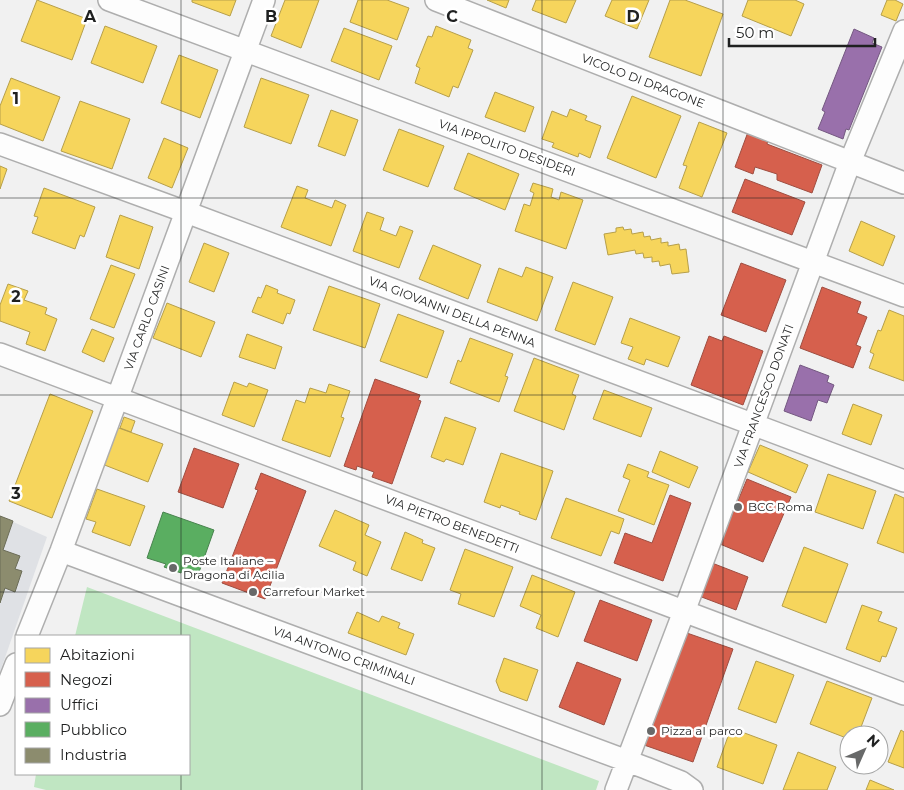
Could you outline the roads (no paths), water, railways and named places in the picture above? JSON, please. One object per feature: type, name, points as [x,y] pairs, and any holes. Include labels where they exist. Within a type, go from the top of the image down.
[{"type":"street","name":"VIA IPPOLITO DESIDERI","points":[[109,0],[904,296]]},
{"type":"street","name":"VIA CARLO CASINI","points":[[27,635],[61,551],[264,0]]},
{"type":"street","name":"VICOLO DI DRAGONE","points":[[436,0],[904,183]]},
{"type":"street","name":"VIA FRANCESCO DONATI","points":[[616,790],[850,162],[904,31]]},
{"type":"street","name":"VIA GIOVANNI DELLA PENNA","points":[[0,144],[904,481]]},
{"type":"street","name":"VIA PIETRO BENEDETTI","points":[[0,354],[904,694]]},
{"type":"street","name":"VIA ANTONIO CRIMINALI","points":[[61,551],[626,761]]},
{"type":"street","points":[[0,705],[15,667]]},
{"type":"street","points":[[626,761],[663,783],[687,785],[692,790]]},
{"type":"place","name":"BCC Roma","points":[[738,507]]},
{"type":"place","name":"Poste Italiane – Dragona di Acilia","points":[[173,568]]},
{"type":"place","name":"Carrefour Market","points":[[253,592]]},
{"type":"place","name":"Pizza al parco","points":[[651,731]]}]
